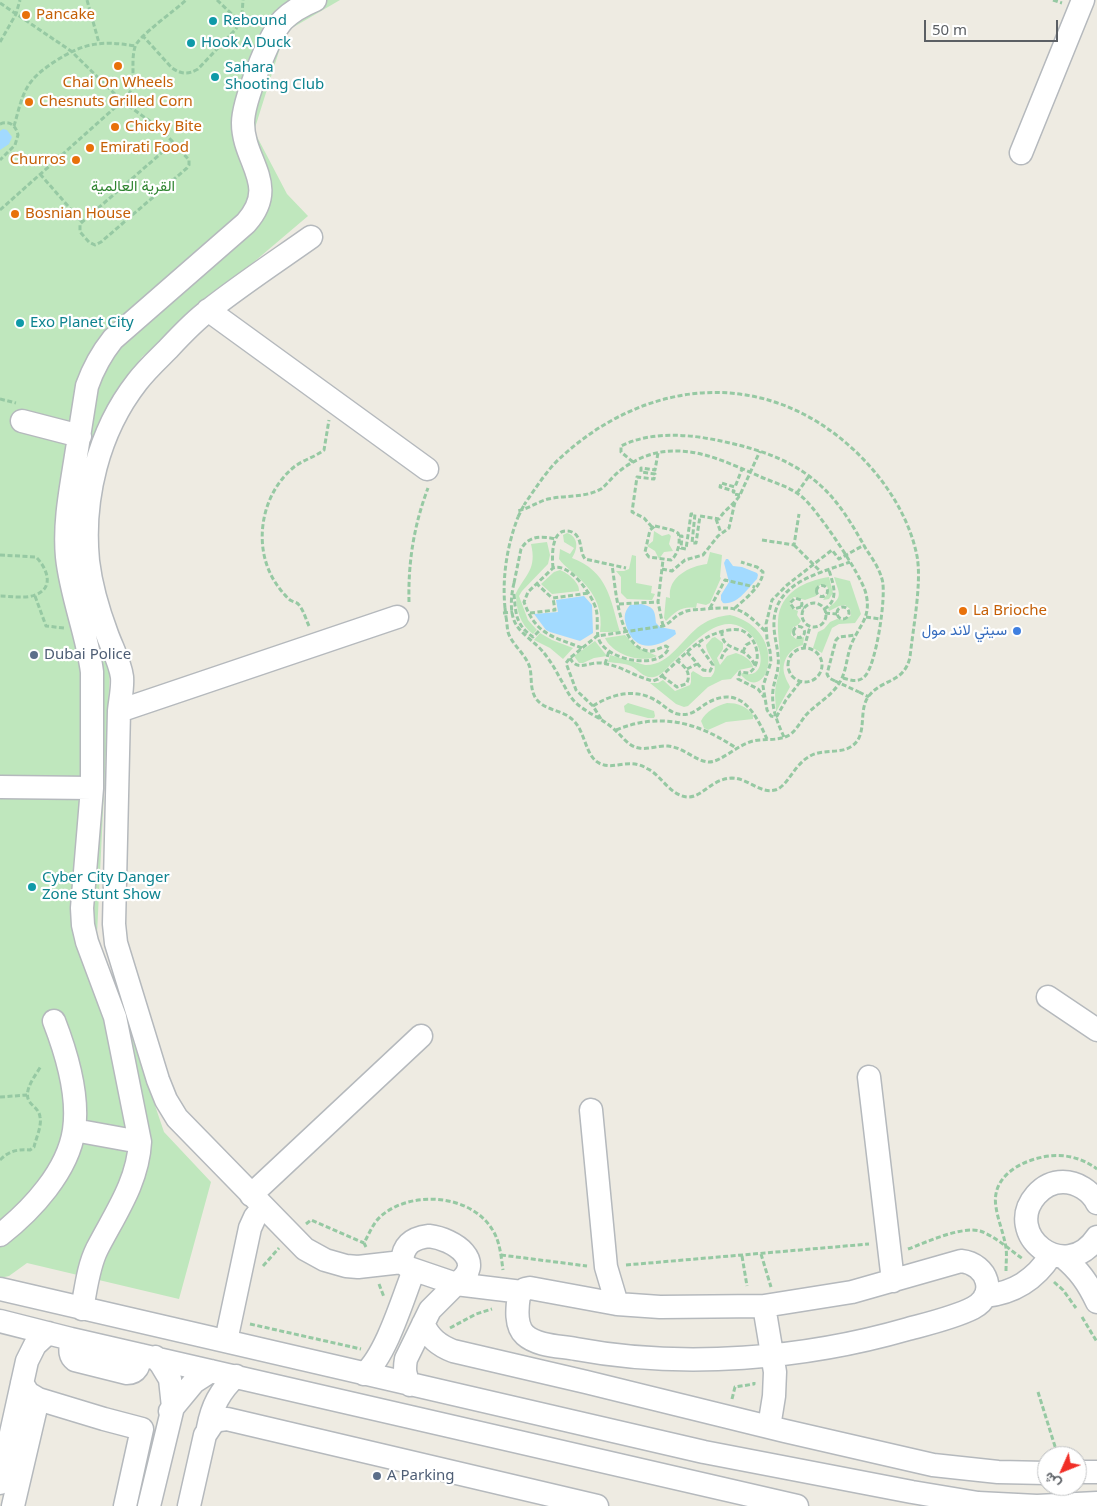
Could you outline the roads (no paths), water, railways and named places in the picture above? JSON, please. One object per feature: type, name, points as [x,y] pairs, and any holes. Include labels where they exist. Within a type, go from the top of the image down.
[{"type":"street","points":[[82,1309],[92,1261],[133,1181],[137,1169],[140,1142],[115,1017],[102,977],[87,942],[83,925],[82,908],[92,788],[92,672],[90,655],[71,580],[67,556],[66,531],[68,506],[87,386],[97,361],[113,339],[254,214],[259,204],[261,192],[260,180],[244,135],[244,117],[247,100],[275,31],[290,13],[315,0]]},
{"type":"street","points":[[1021,153],[1083,0]]},
{"type":"street","points":[[311,238],[208,310],[137,382],[111,424],[95,470],[90,494],[87,537],[88,561],[98,609],[120,669],[122,686],[119,711],[114,924],[116,943],[166,1100],[177,1118],[305,1249],[335,1264],[358,1267],[408,1266],[456,1284],[522,1292],[530,1288],[617,1304],[660,1307],[764,1306],[852,1292],[892,1273],[961,1261],[970,1262],[977,1266],[987,1280],[985,1296],[980,1303],[973,1308],[930,1323],[880,1337],[830,1347],[708,1359],[648,1358],[595,1353],[535,1341],[525,1335],[520,1327],[518,1300],[522,1292]]},
{"type":"street","points":[[208,310],[332,400],[429,475]]},
{"type":"street","points":[[22,421],[80,436]]},
{"type":"street","points":[[119,711],[318,644],[403,613]]},
{"type":"street","points":[[0,787],[92,788]]},
{"type":"street","points":[[1048,997],[1097,1030]]},
{"type":"street","points":[[0,1235],[24,1215],[44,1192],[63,1162],[74,1130],[73,1092],[70,1074],[54,1021]]},
{"type":"street","points":[[226,1341],[250,1228],[255,1217],[257,1201],[421,1036]]},
{"type":"street","points":[[869,1077],[892,1273]]},
{"type":"street","points":[[591,1110],[606,1267],[617,1304]]},
{"type":"street","points":[[74,1130],[140,1142]]},
{"type":"street","points":[[1097,1203],[1088,1191],[1076,1184],[1064,1182],[1051,1184],[1040,1191],[1031,1201],[1027,1213],[1027,1226],[1031,1238],[1051,1261],[1072,1264],[1088,1282],[1097,1302]]},
{"type":"street","points":[[364,1374],[381,1354],[408,1266],[405,1248],[410,1242],[429,1236],[449,1241],[465,1253],[468,1258],[468,1270],[465,1276],[435,1303],[423,1324],[406,1359],[404,1368],[410,1385]]},
{"type":"street","points":[[985,1296],[1007,1292],[1018,1287],[1051,1261],[1083,1252],[1092,1245],[1097,1237]]},
{"type":"street","points":[[0,1289],[704,1452],[978,1503],[1037,1506],[1097,1502]]},
{"type":"street","points":[[764,1306],[773,1354],[775,1384],[769,1427]]},
{"type":"street","points":[[4,1322],[797,1506]]},
{"type":"street","points":[[0,1438],[20,1353],[15,1334],[4,1322]]},
{"type":"street","points":[[423,1324],[427,1333],[434,1341],[453,1351],[933,1465],[998,1472],[1037,1472]]},
{"type":"street","points":[[0,1483],[22,1383],[31,1352],[40,1338],[48,1332]]},
{"type":"street","points":[[148,1356],[161,1364],[170,1379],[173,1407],[149,1506]]},
{"type":"street","points":[[22,1383],[28,1393],[38,1399],[142,1429],[163,1419],[194,1382],[212,1371]]},
{"type":"street","points":[[189,1506],[212,1410],[220,1394],[236,1376]]},
{"type":"street","points":[[13,1506],[38,1399]]},
{"type":"street","points":[[208,1428],[219,1420],[234,1420],[597,1506]]},
{"type":"street","points":[[125,1506],[142,1429]]},
{"type":"street","points":[[704,1452],[697,1482],[704,1492],[714,1498],[743,1506]]},
{"type":"water","points":[[3,129],[7,130],[12,137],[9,144],[0,150],[0,131]]},
{"type":"water","points":[[726,559],[733,566],[742,567],[758,575],[757,579],[738,599],[733,602],[723,603],[721,595],[729,582],[724,563]]},
{"type":"water","points":[[584,596],[592,605],[593,633],[580,641],[546,630],[534,614],[558,612],[556,600]]},
{"type":"water","points":[[641,604],[649,606],[653,610],[656,623],[660,627],[675,630],[676,634],[655,645],[642,645],[636,641],[627,628],[625,616],[630,605]]},
{"type":"place","name":"Pancake","points":[[26,15]]},
{"type":"place","name":"Rebound","points":[[213,21]]},
{"type":"place","name":"Hook A Duck","points":[[191,43]]},
{"type":"place","name":"Chai On Wheels","points":[[118,66]]},
{"type":"place","name":"Sahara Shooting Club","points":[[215,77]]},
{"type":"place","name":"Chesnuts Grilled Corn","points":[[29,102]]},
{"type":"place","name":"Chicky Bite","points":[[115,127]]},
{"type":"place","name":"Emirati Food","points":[[90,148]]},
{"type":"place","name":"Churros","points":[[76,160]]},
{"type":"place","name":"Bosnian House","points":[[15,214]]},
{"type":"place","name":"Exo Planet City","points":[[20,323]]},
{"type":"place","name":"La Brioche","points":[[963,611]]},
{"type":"place","name":"سيتي لاند مول","points":[[1017,631]]},
{"type":"place","name":"Dubai Police","points":[[34,655]]},
{"type":"place","name":"Cyber City Danger Zone Stunt Show","points":[[32,887]]},
{"type":"place","name":"A Parking","points":[[377,1476]]},
{"type":"park label","name":"القرية العالمية","points":[[133,187]]}]
